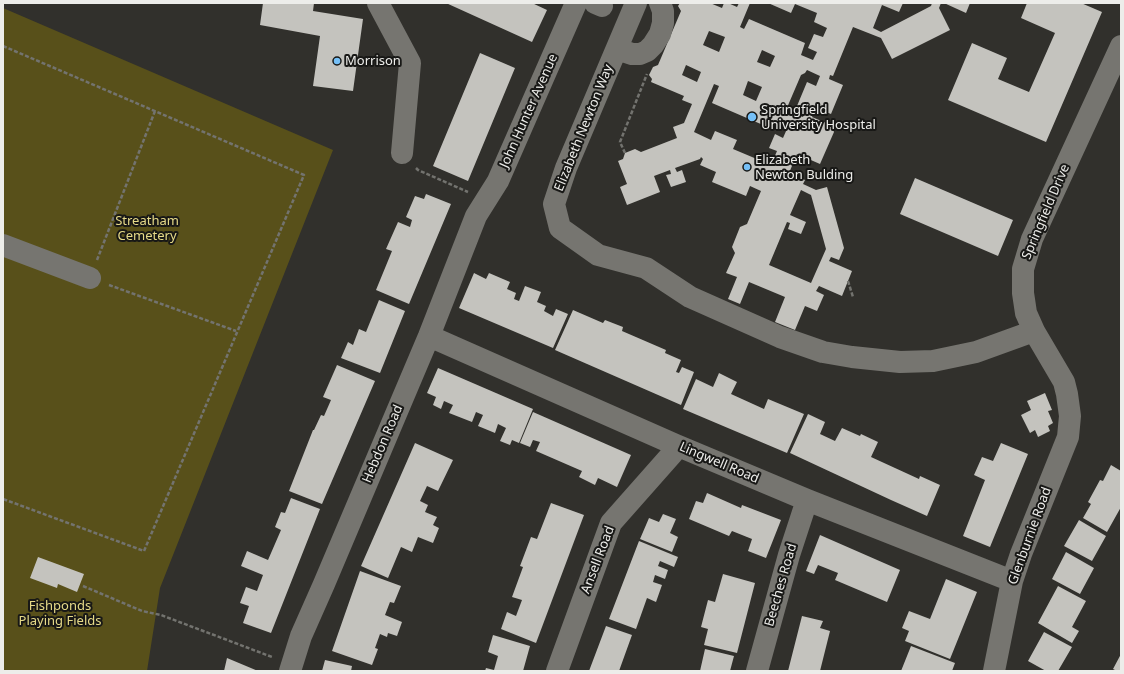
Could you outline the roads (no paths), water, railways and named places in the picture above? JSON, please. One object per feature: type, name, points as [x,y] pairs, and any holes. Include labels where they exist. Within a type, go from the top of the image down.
[{"type":"street","points":[[378,3],[410,63],[401,79],[402,153]]},
{"type":"street","name":"John Hunter Avenue","points":[[481,208],[498,182],[576,3]]},
{"type":"street","name":"Elizabeth Newton Way","points":[[636,3],[566,168],[554,204],[560,228],[598,255],[646,268],[690,297],[780,337],[823,352],[852,357],[900,362],[933,362],[976,352],[1034,331]]},
{"type":"street","points":[[617,49],[632,54],[640,54],[647,51],[653,45],[660,34],[663,23],[663,11],[660,3]]},
{"type":"street","name":"Springfield Drive","points":[[1055,472],[1068,437],[1070,416],[1067,394],[1064,382],[1058,370],[1034,331],[1026,313],[1023,294],[1023,269],[1032,239],[1121,46]]},
{"type":"street","name":"Hebdon Road","points":[[291,666],[301,636],[429,336],[481,208]]},
{"type":"street","points":[[3,245],[90,278]]},
{"type":"street","name":"Lingwell Road","points":[[429,336],[676,445],[807,500],[1012,581]]},
{"type":"street","name":"Ansell Road","points":[[557,671],[611,523],[672,454],[676,445]]},
{"type":"street","name":"Glenburnie Road","points":[[994,671],[1012,581],[1021,554],[1055,472]]},
{"type":"street","name":"Beeches Road","points":[[757,671],[789,555],[807,500]]},
{"type":"place","name":"Morrison","points":[[337,61]]},
{"type":"place","name":"Springfield University Hospital","points":[[752,117]]},
{"type":"place","name":"Elizabeth Newton Bulding","points":[[747,167]]},
{"type":"park label","name":"Streatham Cemetery","points":[[147,228]]},
{"type":"park label","name":"Fishponds Playing Fields","points":[[60,614]]}]
